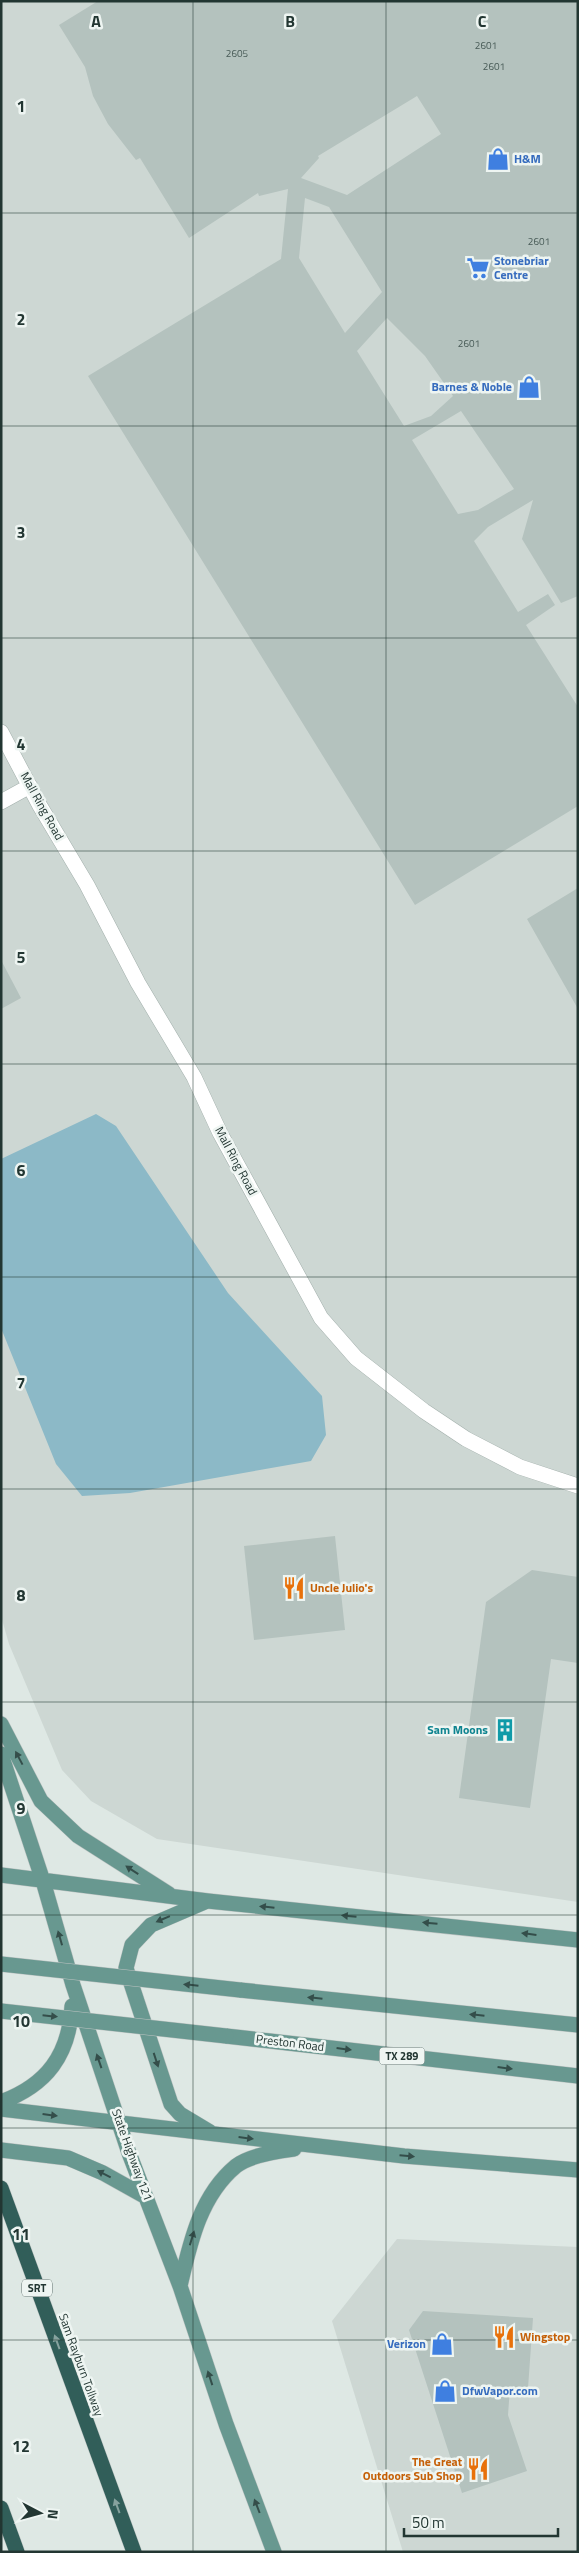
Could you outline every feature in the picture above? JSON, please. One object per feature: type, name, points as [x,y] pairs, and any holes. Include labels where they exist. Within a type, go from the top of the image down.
[{"type":"highway","name":"Sam Rayburn Tollway","points":[[1,2188],[134,2552]]},
{"type":"highway","points":[[1,2508],[17,2552]]},
{"type":"main road","points":[[1,1724],[41,1801],[78,1836],[173,1896]]},
{"type":"main road","name":"State Highway 121","points":[[1,1754],[44,1881],[73,1985],[120,2124],[180,2286],[226,2424],[274,2552]]},
{"type":"main road","points":[[1,1875],[208,1900],[578,1940]]},
{"type":"main road","points":[[208,1900],[151,1925],[144,1930],[132,1944],[126,1968],[171,2104],[180,2114],[215,2134]]},
{"type":"main road","points":[[1,1964],[578,2025]]},
{"type":"main road","points":[[1,2102],[23,2094],[45,2077],[62,2049],[71,2029],[73,1985]]},
{"type":"main road","name":"Preston Road","points":[[1,2011],[578,2076]]},
{"type":"main road","points":[[1,2109],[404,2156],[578,2170]]},
{"type":"main road","points":[[180,2286],[192,2236],[200,2215],[215,2190],[237,2165],[268,2153],[312,2146]]},
{"type":"main road","points":[[1,2150],[68,2158],[103,2173],[146,2197]]},
{"type":"street","name":"Mall Ring Road","points":[[3,740],[87,885],[138,983],[194,1077],[220,1133],[320,1318],[356,1358],[424,1411],[466,1439],[520,1467],[578,1486]]},
{"type":"street","points":[[1,802],[30,786]]},
{"type":"shaded area","points":[[1,1],[578,1],[578,1902],[157,1839],[91,1801],[62,1770],[9,1644],[1,1616]]},
{"type":"shaded area","points":[[397,2239],[578,2247],[578,2552],[403,2552],[332,2321]]},
{"type":"water","points":[[96,1114],[116,1126],[228,1293],[322,1396],[326,1435],[311,1461],[130,1493],[82,1496],[56,1464],[1,1328],[1,1159]]},
{"type":"building","points":[[98,1],[578,1],[578,596],[561,603],[522,539],[533,500],[488,527],[474,541],[518,612],[548,594],[555,605],[526,625],[578,707],[578,806],[415,905],[88,376],[281,259],[288,189],[259,196],[258,193],[189,238],[140,158],[136,160],[108,124],[93,96],[85,67],[59,25]],"holes":[[[417,96],[441,134],[347,195],[301,178],[319,158],[318,156]],[[305,198],[329,207],[382,292],[345,333],[299,258]],[[387,318],[425,356],[453,396],[431,416],[404,426],[357,351]],[[461,411],[514,489],[478,510],[458,514],[412,440]]]},
{"type":"building","points":[[578,888],[578,1009],[527,919]]},
{"type":"building","points":[[1,960],[21,998],[1,1009]]},
{"type":"building","name":"Uncle Julio's","points":[[335,1536],[345,1630],[254,1640],[244,1546]]},
{"type":"building","name":"Sam Moons","points":[[532,1570],[578,1577],[578,1663],[551,1659],[530,1808],[459,1798],[486,1602]]},
{"type":"building","points":[[423,2311],[533,2318],[528,2388],[510,2387],[508,2415],[527,2471],[462,2493],[409,2330]]},
{"type":"place","name":"H&M","points":[[498,159]]},
{"type":"place","name":"Stonebriar Centre","points":[[478,268]]},
{"type":"place","name":"Barnes & Noble","points":[[529,387]]},
{"type":"place","name":"Uncle Julio's","points":[[294,1588]]},
{"type":"place","name":"Sam Moons","points":[[505,1730]]},
{"type":"place","name":"Wingstop","points":[[504,2337]]},
{"type":"place","name":"Verizon","points":[[442,2344]]},
{"type":"place","name":"DfwVapor.com","points":[[445,2391]]},
{"type":"place","name":"The Great Outdoors Sub Shop","points":[[478,2469]]}]
